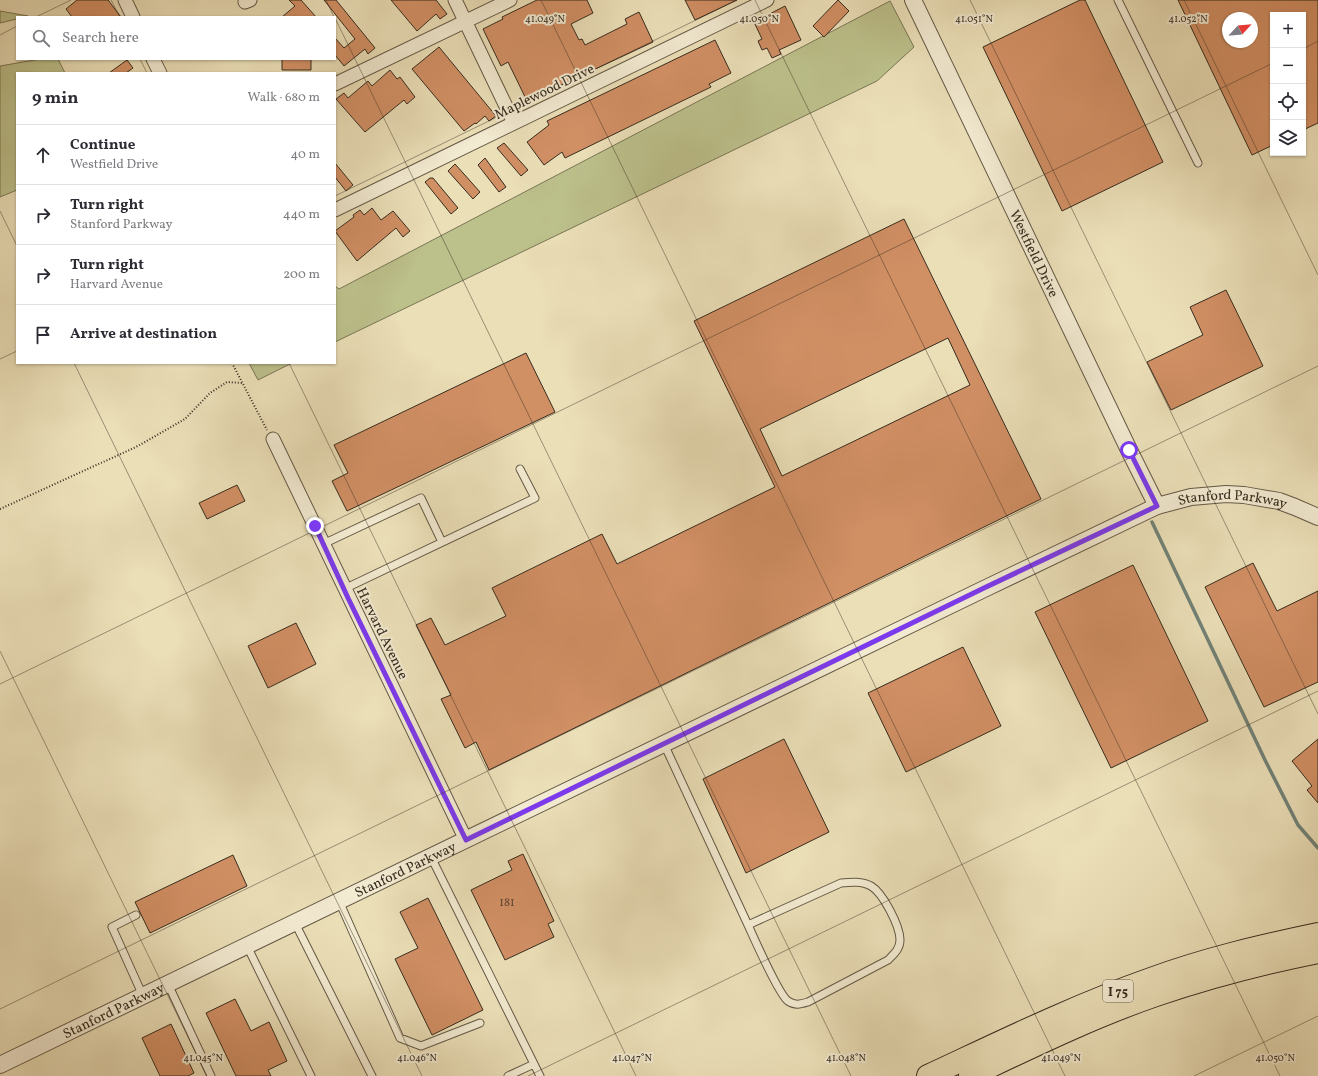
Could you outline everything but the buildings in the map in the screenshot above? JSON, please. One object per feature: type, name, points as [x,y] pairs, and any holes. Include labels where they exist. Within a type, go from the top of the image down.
[{"type":"highway","name":"I 75","points":[[928,1076],[1046,1021],[1102,997],[1150,979],[1225,955],[1318,934]]},
{"type":"highway","name":"I 75","points":[[970,1076],[1066,1031],[1156,995],[1239,970],[1318,952]]},
{"type":"street","points":[[125,0],[133,16]]},
{"type":"street","points":[[455,0],[514,123]]},
{"type":"street","points":[[336,84],[510,0]]},
{"type":"street","name":"Maplewood Drive","points":[[336,210],[767,0]]},
{"type":"street","name":"Westfield Drive","points":[[913,0],[1102,396],[1157,506]]},
{"type":"street","points":[[154,60],[160,72]]},
{"type":"street","name":"Harvard Avenue","points":[[272,439],[466,840]]},
{"type":"street","name":"Stanford Parkway","points":[[0,1065],[984,588],[1157,506],[1191,497],[1226,494],[1244,495],[1279,501],[1318,518]]},
{"type":"lane","points":[[1118,0],[1198,163]]},
{"type":"lane","points":[[344,589],[535,498],[520,469]]},
{"type":"lane","points":[[323,544],[421,498],[442,542]]},
{"type":"lane","points":[[664,744],[748,925],[781,993],[787,1001],[797,1005],[808,1002],[888,960],[898,951],[900,940],[895,922],[882,896],[871,886],[855,881],[841,883],[748,925]]},
{"type":"lane","points":[[431,857],[540,1076]]},
{"type":"lane","points":[[339,902],[400,1038],[421,1046],[480,1022]]},
{"type":"lane","points":[[136,915],[112,927],[143,996]]},
{"type":"lane","points":[[295,923],[370,1075]]},
{"type":"lane","points":[[247,946],[310,1076]]},
{"type":"lane","points":[[168,984],[211,1076]]},
{"type":"lane","points":[[508,1076],[534,1064]]},
{"type":"path","points":[[232,364],[272,439]]},
{"type":"path","points":[[0,509],[136,447],[185,419],[210,393],[227,382],[242,383]]},
{"type":"green space","points":[[890,1],[914,47],[877,81],[336,342],[336,287],[339,289]]},
{"type":"green space","points":[[0,11],[28,16],[16,16],[16,19],[0,23]]},
{"type":"green space","points":[[34,60],[58,60],[64,72],[16,72],[16,190],[0,197],[0,66]]},
{"type":"green space","points":[[250,364],[290,364],[258,380]]},
{"type":"waterway","points":[[1152,522],[1265,760],[1298,825],[1318,848]]},
{"type":"route","points":[[315,526],[348,598],[466,840],[984,588],[1157,506],[1129,450]]}]
